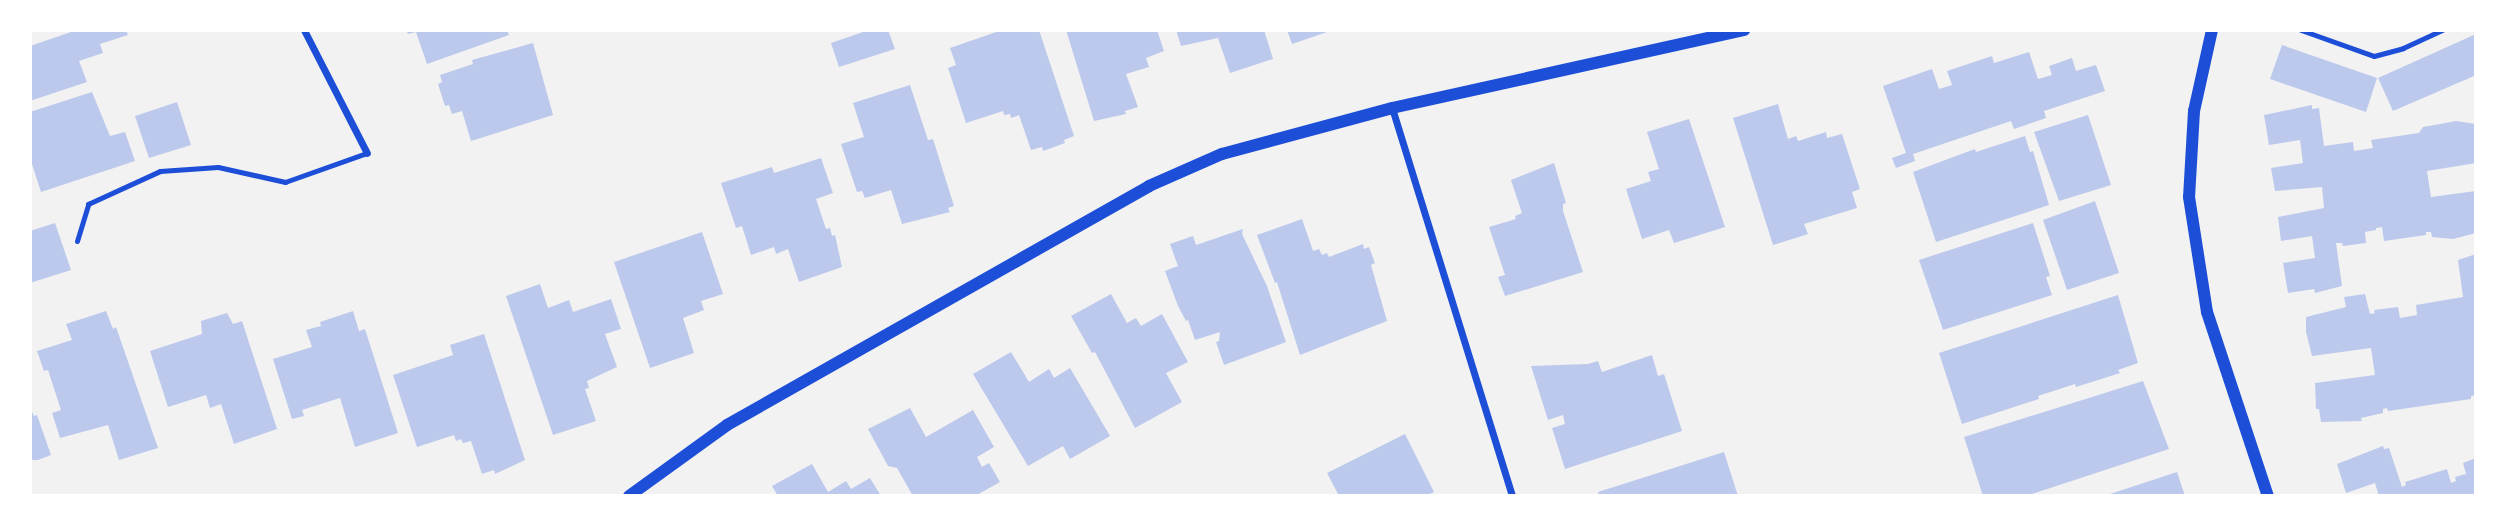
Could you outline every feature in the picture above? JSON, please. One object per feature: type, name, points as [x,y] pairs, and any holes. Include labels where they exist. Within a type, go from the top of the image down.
[{"type":"street","points":[[304,30],[367,153]]},
{"type":"street","points":[[629,496],[727,425],[1149,186],[1222,154],[1392,108],[1744,30]]},
{"type":"street","points":[[2212,30],[2194,111],[2189,197],[2207,312],[2268,496]]},
{"type":"street","points":[[1392,108],[1512,496]]},
{"type":"lane","points":[[2301,30],[2374,56],[2403,48],[2442,30]]},
{"type":"lane","points":[[77,241],[88,204],[160,170],[218,167],[285,183],[367,153]]},
{"type":"building","points":[[77,30],[126,30],[128,35],[100,44],[103,53],[79,61],[87,82],[30,101],[30,46]]},
{"type":"building","points":[[406,30],[507,30],[509,35],[427,64],[416,32],[408,34]]},
{"type":"building","points":[[869,30],[888,30],[895,49],[839,67],[831,43]]},
{"type":"building","points":[[1002,30],[1039,30],[1074,136],[1064,140],[1065,143],[1043,151],[1042,147],[1031,150],[1019,115],[1011,118],[1010,114],[1004,115],[1003,111],[966,123],[948,68],[956,65],[950,48]]},
{"type":"building","points":[[1066,30],[1157,30],[1164,51],[1146,58],[1149,67],[1126,74],[1138,107],[1125,111],[1126,114],[1094,121]]},
{"type":"building","points":[[1176,30],[1264,30],[1273,59],[1230,73],[1218,38],[1181,46]]},
{"type":"building","points":[[1287,30],[1333,30],[1292,44]]},
{"type":"building","points":[[2476,34],[2476,80],[2474,76],[2393,111],[2378,78]]},
{"type":"building","points":[[533,43],[553,115],[471,141],[462,111],[452,114],[449,105],[445,106],[438,84],[442,82],[440,75],[473,64],[472,60]]},
{"type":"building","points":[[2282,45],[2377,78],[2366,112],[2270,79]]},
{"type":"building","points":[[2029,52],[2038,79],[2052,75],[2049,66],[2072,58],[2076,71],[2096,65],[2105,91],[2044,111],[2046,118],[2014,129],[2011,121],[1913,154],[1915,161],[1896,168],[1892,158],[1906,153],[1883,86],[1932,69],[1939,89],[1952,85],[1947,71],[1992,56],[1994,63]]},
{"type":"building","points":[[910,85],[928,140],[933,139],[954,206],[948,208],[950,212],[902,224],[891,190],[865,198],[862,191],[857,192],[841,144],[864,137],[853,103]]},
{"type":"building","points":[[92,92],[110,136],[125,132],[135,161],[41,192],[30,158],[30,112]]},
{"type":"building","points":[[177,102],[191,145],[149,158],[135,116]]},
{"type":"building","points":[[1778,104],[1788,139],[1796,136],[1798,141],[1826,132],[1827,138],[1842,134],[1860,189],[1852,192],[1857,208],[1804,224],[1808,234],[1773,245],[1733,118]]},
{"type":"building","points":[[2312,105],[2312,109],[2319,108],[2324,146],[2353,142],[2354,151],[2373,148],[2371,140],[2419,133],[2423,127],[2456,121],[2476,124],[2476,163],[2427,171],[2431,197],[2476,191],[2476,233],[2453,239],[2432,237],[2431,232],[2426,232],[2426,235],[2384,241],[2382,227],[2376,228],[2365,232],[2366,243],[2343,246],[2342,243],[2336,243],[2342,286],[2315,293],[2314,289],[2288,293],[2283,263],[2315,258],[2312,236],[2281,241],[2278,217],[2324,208],[2322,187],[2275,191],[2271,168],[2303,163],[2300,140],[2269,145],[2264,115]]},
{"type":"building","points":[[2088,115],[2111,185],[2059,201],[2034,132]]},
{"type":"building","points":[[1689,119],[1725,227],[1674,243],[1669,230],[1642,239],[1626,189],[1651,181],[1648,172],[1659,169],[1647,132]]},
{"type":"building","points":[[2025,136],[2030,152],[2033,151],[2049,205],[1936,242],[1913,172],[1975,149],[1976,152]]},
{"type":"building","points":[[821,158],[833,193],[816,199],[826,229],[830,228],[832,236],[835,235],[842,267],[799,282],[788,249],[776,254],[774,247],[751,255],[742,226],[736,228],[721,183],[772,167],[774,173]]},
{"type":"building","points":[[1554,163],[1566,203],[1563,204],[1563,211],[1583,272],[1505,296],[1498,277],[1505,275],[1489,227],[1516,219],[1515,216],[1522,213],[1511,180]]},
{"type":"building","points":[[2095,201],[2119,273],[2067,290],[2043,220]]},
{"type":"building","points":[[1302,219],[1313,251],[1319,249],[1322,255],[1327,253],[1329,257],[1363,244],[1364,249],[1369,247],[1375,263],[1371,265],[1387,321],[1300,355],[1277,282],[1275,283],[1257,235]]},
{"type":"building","points":[[55,223],[71,270],[30,283],[30,231]]},
{"type":"building","points":[[2033,223],[2050,276],[2046,277],[2052,295],[1943,330],[1919,260]]},
{"type":"building","points":[[1243,229],[1242,234],[1267,286],[1286,342],[1224,365],[1216,342],[1219,341],[1220,332],[1195,340],[1165,271],[1178,266],[1170,244],[1193,236],[1196,245]]},
{"type":"building","points":[[702,232],[723,294],[701,301],[704,310],[683,318],[694,353],[650,368],[614,262]]},
{"type":"building","points":[[2476,254],[2476,395],[2471,396],[2471,399],[2388,411],[2387,408],[2383,409],[2383,413],[2361,418],[2362,421],[2321,422],[2319,409],[2316,409],[2315,383],[2375,375],[2371,348],[2312,356],[2306,332],[2306,317],[2346,307],[2344,297],[2365,294],[2370,314],[2375,313],[2374,310],[2398,307],[2400,318],[2417,315],[2416,305],[2463,297],[2458,260]]},
{"type":"building","points":[[540,284],[548,308],[569,300],[573,312],[611,299],[621,329],[605,334],[617,367],[587,381],[589,388],[585,389],[596,421],[553,435],[506,296]]},
{"type":"building","points":[[1111,294],[1127,323],[1136,318],[1141,326],[1162,314],[1188,362],[1166,373],[1182,402],[1135,428],[1095,352],[1092,353],[1071,316]]},
{"type":"building","points":[[2118,295],[2138,363],[2118,370],[2120,373],[2076,387],[2075,384],[2038,396],[2039,399],[1962,424],[1939,353]]},
{"type":"building","points":[[106,311],[113,329],[116,327],[158,448],[119,460],[108,425],[60,438],[52,413],[61,410],[48,370],[44,371],[37,351],[72,340],[66,324]]},
{"type":"building","points":[[353,311],[359,331],[365,329],[398,433],[355,447],[340,398],[302,410],[304,416],[292,419],[273,359],[312,347],[306,330],[321,326],[320,322]]},
{"type":"building","points":[[227,313],[233,324],[242,321],[277,429],[234,444],[221,404],[210,408],[206,395],[168,407],[150,351],[202,334],[201,321]]},
{"type":"building","points":[[484,334],[525,460],[495,474],[494,470],[482,474],[471,441],[456,441],[454,435],[417,447],[393,375],[453,355],[450,345]]},
{"type":"building","points":[[1011,352],[1029,382],[1049,369],[1054,378],[1070,368],[1110,436],[1070,459],[1063,446],[1028,466],[973,374]]},
{"type":"building","points":[[1652,355],[1658,376],[1664,374],[1682,431],[1565,469],[1552,428],[1565,424],[1563,415],[1548,420],[1531,366],[1588,364],[1598,361],[1602,372]]},
{"type":"building","points":[[2143,381],[2169,449],[2026,496],[1983,496],[1964,437]]},
{"type":"building","points":[[910,408],[926,437],[973,410],[994,447],[977,457],[982,467],[989,463],[1000,482],[975,496],[913,496],[897,468],[888,466],[868,429]]},
{"type":"building","points":[[32,412],[34,416],[37,415],[51,455],[38,460],[30,460]]},
{"type":"building","points":[[1405,434],[1434,492],[1425,496],[1339,496],[1327,473]]},
{"type":"building","points":[[2383,446],[2384,449],[2389,448],[2402,487],[2406,485],[2405,482],[2447,469],[2451,483],[2456,481],[2455,477],[2466,474],[2463,463],[2476,458],[2476,496],[2379,496],[2375,483],[2346,493],[2337,464]]},
{"type":"building","points":[[1724,452],[1738,496],[1599,496],[1598,492]]},
{"type":"building","points":[[812,464],[828,492],[846,481],[851,489],[870,478],[881,496],[778,496],[772,486]]},
{"type":"building","points":[[2177,472],[2185,496],[2104,496]]}]
